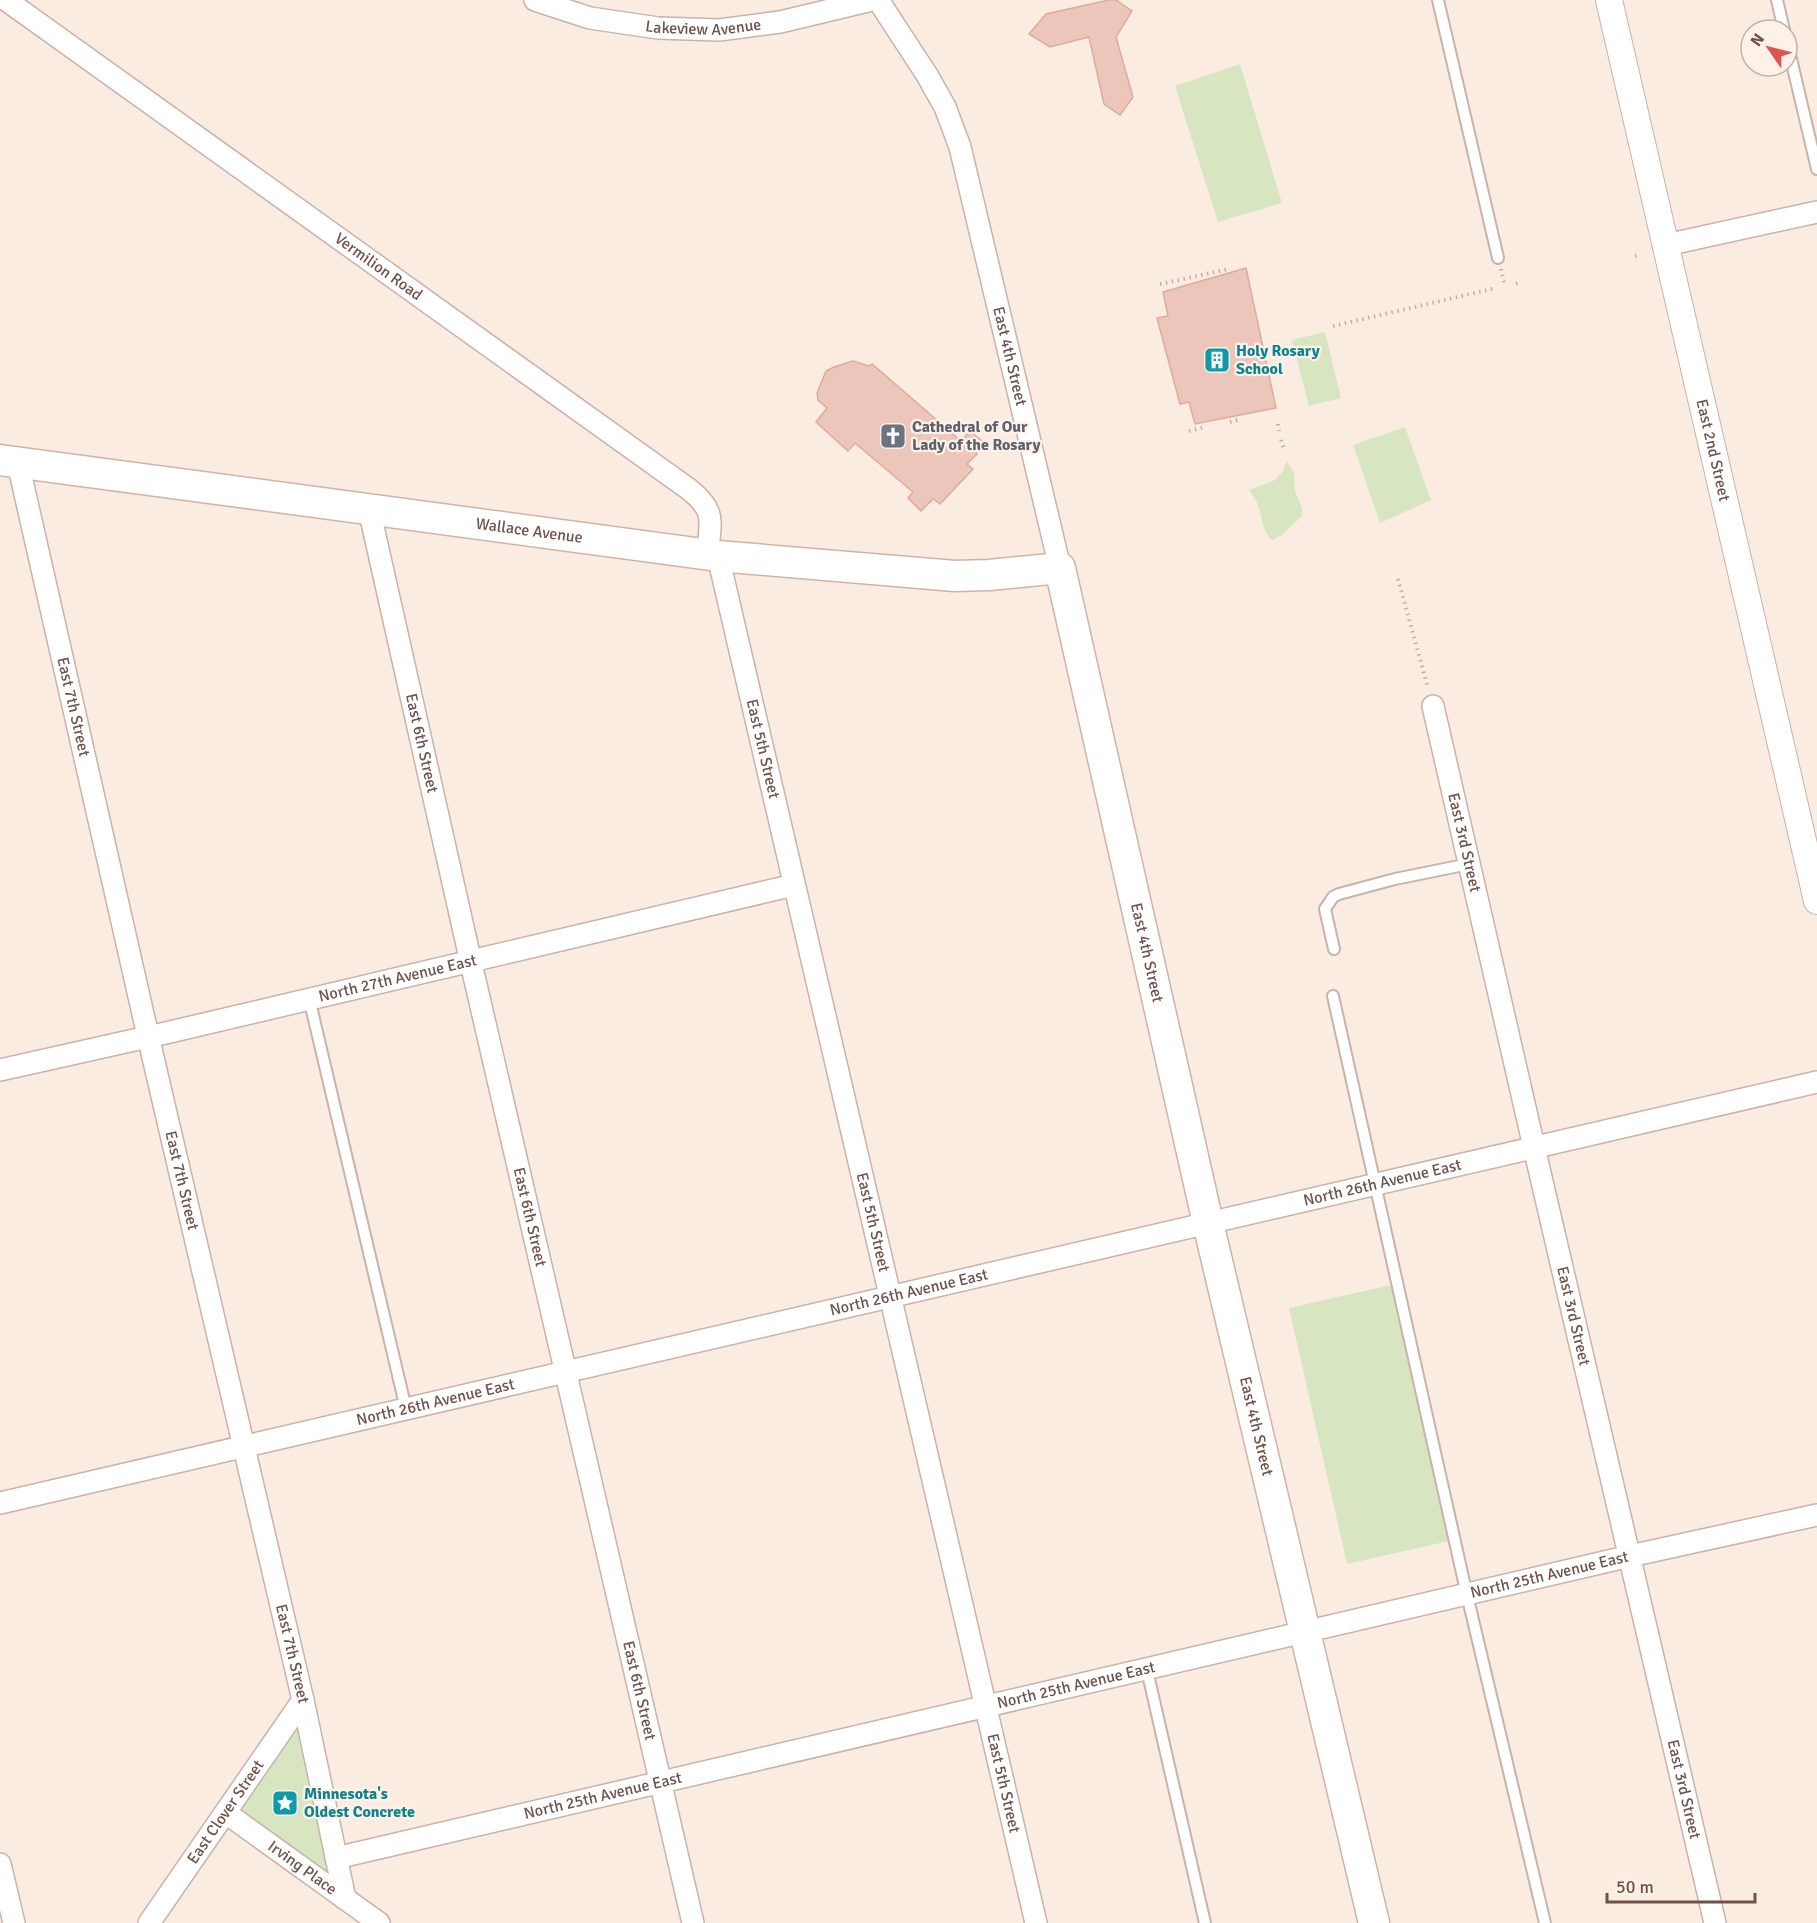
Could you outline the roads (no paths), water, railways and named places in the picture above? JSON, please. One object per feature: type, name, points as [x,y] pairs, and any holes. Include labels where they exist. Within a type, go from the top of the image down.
[{"type":"main road","name":"Wallace Avenue","points":[[9,461],[713,555],[955,576],[1060,568]]},
{"type":"main road","name":"East 4th Street","points":[[1060,568],[1208,1223],[1374,1923]]},
{"type":"street","name":"Vermilion Road","points":[[6,0],[690,490],[702,500],[710,512],[713,555]]},
{"type":"street","name":"Lakeview Avenue","points":[[535,0],[590,18],[658,28],[719,30],[780,22],[872,0]]},
{"type":"street","name":"East 4th Street","points":[[878,0],[945,107],[960,147],[1060,568]]},
{"type":"street","name":"East 2nd Street","points":[[1609,0],[1817,901]]},
{"type":"street","points":[[1666,245],[1817,212]]},
{"type":"street","name":"East 7th Street","points":[[9,461],[148,1036],[303,1700],[345,1899]]},
{"type":"street","name":"East 6th Street","points":[[369,509],[470,960],[693,1923]]},
{"type":"street","name":"East 5th Street","points":[[713,555],[794,885],[1036,1923]]},
{"type":"street","name":"East 3rd Street","points":[[1433,706],[1715,1923]]},
{"type":"street","name":"North 27th Avenue East","points":[[0,1070],[794,885]]},
{"type":"street","name":"North 26th Avenue East","points":[[0,1503],[1817,1082]]},
{"type":"street","name":"North 25th Avenue East","points":[[336,1858],[1630,1556],[1817,1515]]},
{"type":"street","name":"East Clover Street","points":[[149,1923],[303,1700]]},
{"type":"street","name":"Irving Place","points":[[226,1813],[379,1923]]},
{"type":"street","points":[[0,1864],[14,1923]]},
{"type":"lane","points":[[1438,0],[1498,258]]},
{"type":"lane","points":[[1777,0],[1781,18]]},
{"type":"lane","points":[[1796,78],[1817,169]]},
{"type":"lane","points":[[1334,949],[1325,909],[1333,897],[1395,879],[1469,864]]},
{"type":"lane","points":[[1333,996],[1374,1185],[1545,1923]]},
{"type":"lane","points":[[309,999],[405,1409]]},
{"type":"lane","points":[[1147,1670],[1205,1923]]},
{"type":"place","name":"Holy Rosary School","points":[[1217,360]]},
{"type":"place","name":"Cathedral of Our Lady of the Rosary","points":[[893,436]]},
{"type":"place","name":"Minnesota's Oldest Concrete","points":[[285,1803]]}]
